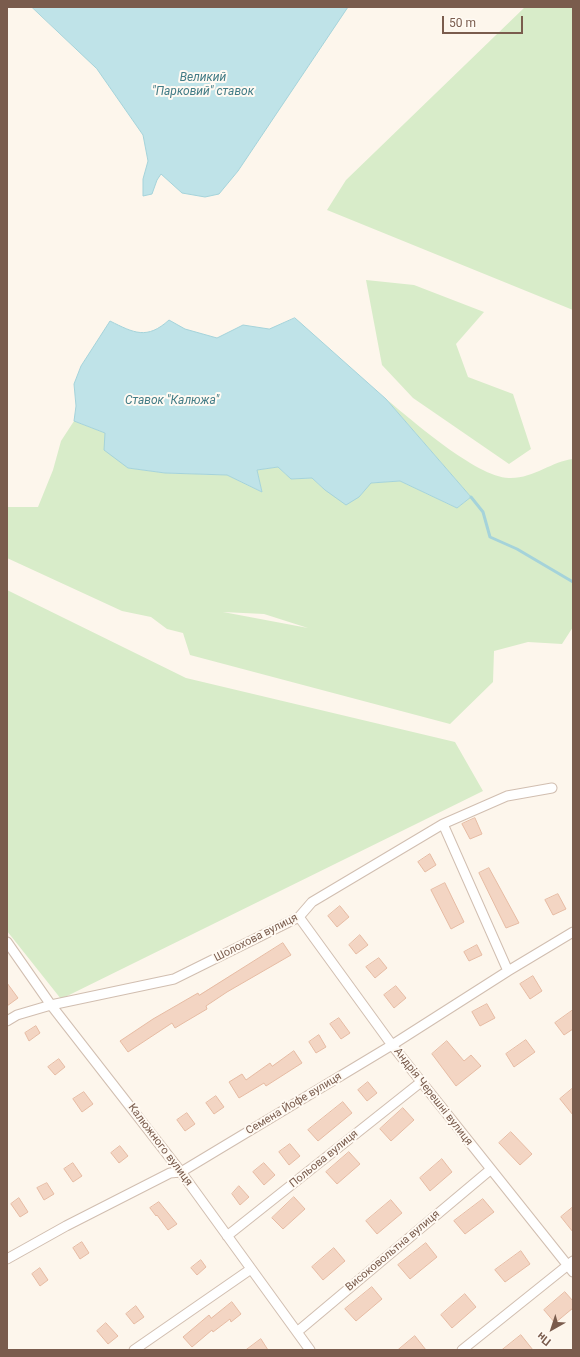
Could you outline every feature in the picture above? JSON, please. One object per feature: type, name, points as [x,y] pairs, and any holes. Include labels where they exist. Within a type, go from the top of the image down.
[{"type":"street","name":"Шолохова вулиця","points":[[7,1021],[17,1015],[51,1005],[174,979],[299,917],[312,902],[443,824],[507,796],[552,788]]},
{"type":"street","points":[[443,824],[508,971]]},
{"type":"street","name":"Андрія Черешні вулиця","points":[[299,917],[392,1045],[490,1170],[571,1266]]},
{"type":"street","name":"Семена Йофе вулиця","points":[[7,1259],[66,1226],[170,1173],[181,1172],[392,1045],[508,971],[573,932]]},
{"type":"street","name":"Калюжного вулиця","points":[[7,942],[51,1005],[181,1172],[310,1350]]},
{"type":"street","name":"Польова вулиця","points":[[227,1236],[421,1082]]},
{"type":"street","name":"Високовольтна вулиця","points":[[297,1332],[490,1170]]},
{"type":"street","points":[[462,1350],[571,1266]]},
{"type":"street","points":[[134,1350],[251,1269]]},
{"type":"green space","points":[[525,7],[573,7],[573,310],[327,210],[346,180]]},
{"type":"green space","points":[[366,280],[414,285],[484,312],[456,344],[468,377],[513,394],[531,449],[509,464],[413,398],[382,365]]},
{"type":"green space","points":[[386,399],[462,458],[495,475],[518,478],[565,460],[573,459],[573,627],[562,644],[528,642],[494,651],[493,682],[450,724],[190,655],[183,633],[167,629],[151,617],[122,611],[7,558],[7,507],[38,507],[53,470],[61,441],[74,421],[105,433],[128,468],[165,473],[227,475],[262,492],[257,470],[278,467],[291,479],[312,478],[325,490],[359,497],[370,483],[400,481],[457,508],[471,497]],"holes":[[[223,612],[264,614],[308,628]]]},
{"type":"green space","points":[[7,590],[186,678],[455,742],[483,791],[61,999],[7,931]]},
{"type":"water","name":"Великий \"Парковий\" ставок","points":[[32,7],[348,7],[238,171],[219,194],[205,197],[182,193],[161,174],[152,194],[143,196],[143,179],[148,161],[143,135],[97,69]]},
{"type":"water","name":"Ставок \"Калюжа\"","points":[[295,318],[386,399],[471,497],[457,508],[400,481],[371,483],[359,497],[346,505],[325,490],[312,478],[291,479],[278,467],[257,470],[262,492],[227,475],[165,473],[128,468],[104,450],[105,433],[74,421],[76,406],[74,384],[81,366],[110,321],[126,329],[147,332],[154,330],[169,320],[185,329],[217,338],[243,325],[269,329]]},
{"type":"building","points":[[475,818],[482,834],[470,839],[462,824]]},
{"type":"building","points":[[430,854],[436,865],[425,872],[418,862]]},
{"type":"building","points":[[489,868],[519,923],[506,928],[479,873]]},
{"type":"building","points":[[445,883],[464,922],[451,929],[431,890]]},
{"type":"building","points":[[558,894],[566,909],[553,915],[545,900]]},
{"type":"building","points":[[340,906],[349,917],[337,927],[328,916]]},
{"type":"building","points":[[360,935],[368,945],[356,954],[349,945]]},
{"type":"building","points":[[283,943],[291,955],[227,992],[206,1006],[207,1009],[175,1028],[172,1023],[128,1052],[120,1041],[153,1019],[198,993],[199,995]]},
{"type":"building","points":[[477,945],[482,955],[469,961],[464,952]]},
{"type":"building","points":[[379,958],[387,968],[375,978],[366,967]]},
{"type":"building","points":[[533,976],[542,991],[530,999],[520,984]]},
{"type":"building","points":[[7,983],[18,998],[7,1006]]},
{"type":"building","points":[[396,986],[406,998],[394,1008],[384,995]]},
{"type":"building","points":[[487,1004],[495,1018],[480,1026],[472,1012]]},
{"type":"building","points":[[573,1010],[573,1029],[564,1035],[555,1023]]},
{"type":"building","points":[[339,1018],[350,1033],[341,1039],[330,1024]]},
{"type":"building","points":[[36,1026],[40,1033],[29,1041],[25,1033]]},
{"type":"building","points":[[319,1035],[326,1047],[316,1053],[309,1042]]},
{"type":"building","points":[[526,1040],[535,1052],[514,1067],[506,1054]]},
{"type":"building","points":[[447,1041],[464,1061],[471,1055],[481,1066],[456,1086],[432,1054]]},
{"type":"building","points":[[294,1051],[302,1063],[266,1086],[264,1083],[239,1098],[229,1082],[242,1074],[246,1080],[270,1063],[272,1066]]},
{"type":"building","points":[[59,1059],[65,1067],[55,1075],[48,1067]]},
{"type":"building","points":[[368,1082],[377,1093],[367,1101],[358,1090]]},
{"type":"building","points":[[573,1088],[573,1115],[560,1099]]},
{"type":"building","points":[[84,1092],[93,1104],[82,1112],[73,1099]]},
{"type":"building","points":[[216,1096],[224,1107],[214,1114],[206,1103]]},
{"type":"building","points":[[343,1102],[352,1113],[318,1141],[308,1130]]},
{"type":"building","points":[[403,1108],[414,1120],[391,1141],[380,1129]]},
{"type":"building","points":[[187,1113],[195,1124],[185,1131],[177,1120]]},
{"type":"building","points":[[511,1132],[532,1154],[520,1165],[499,1143]]},
{"type":"building","points":[[290,1144],[300,1156],[289,1165],[279,1152]]},
{"type":"building","points":[[120,1146],[128,1156],[119,1163],[111,1153]]},
{"type":"building","points":[[349,1152],[360,1164],[337,1184],[326,1172]]},
{"type":"building","points":[[442,1159],[452,1172],[430,1191],[420,1178]]},
{"type":"building","points":[[73,1163],[82,1176],[73,1182],[64,1169]]},
{"type":"building","points":[[264,1163],[275,1175],[264,1185],[253,1172]]},
{"type":"building","points":[[47,1183],[54,1194],[44,1200],[37,1188]]},
{"type":"building","points":[[239,1186],[249,1197],[240,1205],[232,1194]]},
{"type":"building","points":[[294,1197],[305,1209],[283,1229],[272,1218]]},
{"type":"building","points":[[19,1198],[28,1212],[20,1217],[11,1204]]},
{"type":"building","points":[[483,1199],[494,1212],[465,1234],[454,1221]]},
{"type":"building","points":[[391,1200],[402,1213],[377,1234],[366,1221]]},
{"type":"building","points":[[159,1202],[177,1224],[168,1230],[150,1208]]},
{"type":"building","points":[[573,1207],[573,1232],[561,1217]]},
{"type":"building","points":[[82,1242],[89,1253],[80,1259],[73,1248]]},
{"type":"building","points":[[426,1243],[437,1257],[410,1279],[398,1265]]},
{"type":"building","points":[[334,1248],[345,1261],[323,1280],[312,1267]]},
{"type":"building","points":[[521,1251],[530,1264],[505,1282],[495,1270]]},
{"type":"building","points":[[201,1260],[206,1267],[197,1275],[191,1268]]},
{"type":"building","points":[[40,1268],[48,1280],[40,1286],[32,1274]]},
{"type":"building","points":[[372,1287],[382,1299],[356,1321],[345,1309]]},
{"type":"building","points":[[565,1292],[573,1301],[573,1308],[555,1323],[544,1310]]},
{"type":"building","points":[[465,1294],[476,1307],[452,1328],[441,1315]]},
{"type":"building","points":[[232,1302],[241,1314],[231,1322],[230,1319],[213,1332],[212,1330],[192,1347],[183,1337],[209,1315],[211,1318]]},
{"type":"building","points":[[136,1306],[144,1317],[134,1324],[126,1314]]},
{"type":"building","points":[[106,1323],[118,1336],[108,1344],[97,1331]]},
{"type":"building","points":[[521,1335],[533,1350],[502,1350]]},
{"type":"building","points":[[415,1336],[426,1350],[398,1350]]},
{"type":"building","points":[[261,1339],[268,1350],[246,1350]]},
{"type":"waterway","points":[[471,497],[483,512],[490,537],[517,549],[573,582]]}]
